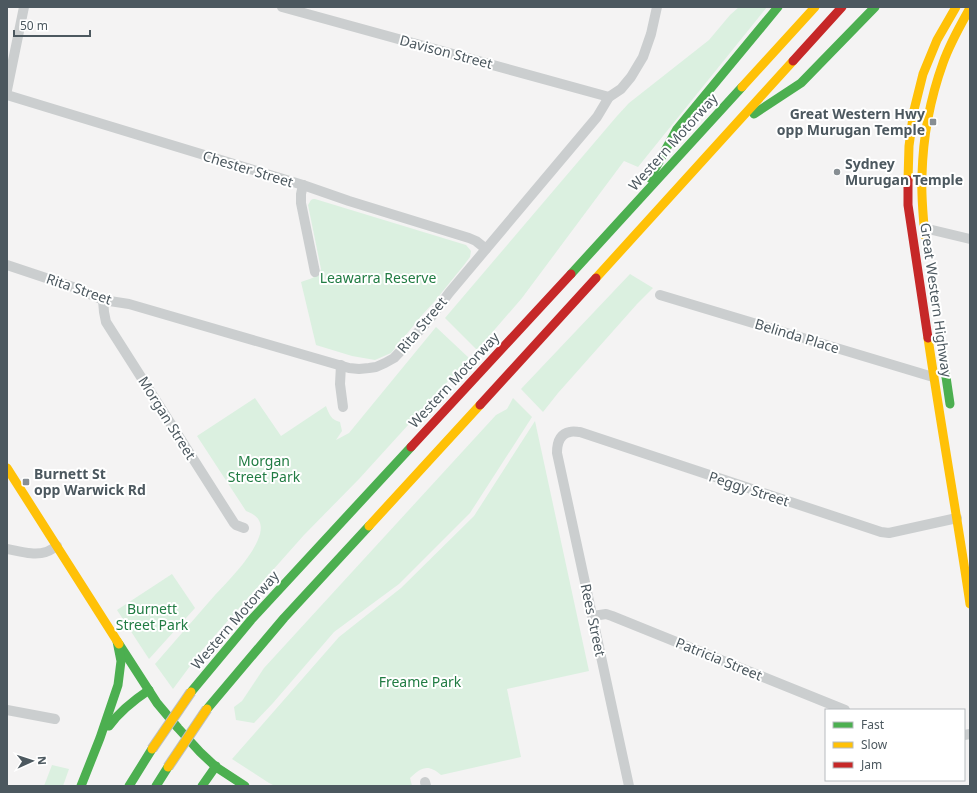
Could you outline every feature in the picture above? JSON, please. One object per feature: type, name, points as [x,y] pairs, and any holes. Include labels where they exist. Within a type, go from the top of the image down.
[{"type":"main road","points":[[635,205],[677,129],[778,7]]},
{"type":"main road","name":"Western Motorway","points":[[130,786],[152,749],[192,692],[251,620],[816,7]]},
{"type":"main road","points":[[156,786],[206,709],[284,618],[421,470],[842,7]]},
{"type":"main road","points":[[730,130],[801,83],[875,7]]},
{"type":"main road","name":"Great Western Highway","points":[[956,7],[937,40],[924,74],[914,110],[909,146],[908,205],[933,377],[970,604]]},
{"type":"main road","name":"Great Western Highway","points":[[926,243],[921,194],[924,132],[928,111],[943,61],[970,8]]},
{"type":"main road","name":"Great Western Highway","points":[[941,344],[951,414]]},
{"type":"main road","points":[[7,468],[157,703],[192,744],[216,766],[245,786]]},
{"type":"main road","points":[[81,786],[100,738],[120,678],[121,661],[118,641]]},
{"type":"main road","points":[[100,738],[123,709],[148,690]]},
{"type":"main road","points":[[202,786],[216,766]]},
{"type":"street","points":[[7,90],[24,7]]},
{"type":"street","name":"Davison Street","points":[[282,7],[609,97]]},
{"type":"street","name":"Rita Street","points":[[7,265],[73,287],[103,300],[129,304],[349,368],[359,369],[376,367],[394,358],[418,332],[597,117],[609,97],[621,88],[631,77],[643,56],[652,34],[657,7]]},
{"type":"street","name":"Chester Street","points":[[7,95],[303,185],[349,201],[469,238],[476,241],[486,249]]},
{"type":"street","points":[[303,185],[301,203],[315,272]]},
{"type":"street","points":[[924,228],[970,239]]},
{"type":"street","name":"Belinda Place","points":[[660,295],[933,377]]},
{"type":"street","name":"Morgan Street","points":[[103,300],[106,322],[234,523],[244,528]]},
{"type":"street","points":[[341,365],[340,384],[343,407]]},
{"type":"street","name":"Peggy Street","points":[[557,453],[557,444],[560,437],[569,432],[580,432],[885,533],[957,518]]},
{"type":"street","name":"Rees Street","points":[[557,453],[629,786]]},
{"type":"street","points":[[7,549],[40,553],[47,552],[57,546]]},
{"type":"street","name":"Patricia Street","points":[[593,616],[606,614],[612,616],[843,709]]},
{"type":"street","points":[[7,710],[55,719]]},
{"type":"green space","points":[[739,7],[767,7],[638,167],[624,161],[522,298],[477,350],[445,318],[629,103],[709,40],[730,15]]},
{"type":"green space","name":"Leawarra Reserve","points":[[313,199],[466,245],[471,251],[470,257],[464,265],[391,353],[375,360],[352,356],[316,345],[301,282],[316,276],[321,269],[308,205]]},
{"type":"green space","points":[[630,274],[653,288],[558,393],[543,412],[521,389]]},
{"type":"green space","name":"Morgan Street Park","points":[[436,327],[469,358],[359,479],[304,535],[202,650],[173,689],[155,664],[241,566],[253,550],[261,529],[258,519],[253,514],[246,511],[197,436],[255,398],[281,436],[326,406],[332,418],[340,422],[342,431],[336,440],[349,433]]},
{"type":"green space","points":[[513,398],[532,417],[470,513],[399,584],[334,632],[254,723],[236,720],[234,707],[242,701],[264,668],[496,415],[507,409]]},
{"type":"green space","name":"Freame Park","points":[[535,421],[589,671],[507,689],[521,757],[441,775],[432,769],[425,768],[418,771],[410,778],[412,786],[275,786],[232,759],[339,637],[401,588],[474,516]]},
{"type":"green space","name":"Burnett Street Park","points":[[172,574],[195,608],[149,659],[117,610]]},
{"type":"green space","points":[[52,765],[69,769],[63,786],[44,786]]},
{"type":"traffic: fast","points":[[650,178],[677,129],[778,7]]},
{"type":"traffic: fast","points":[[754,114],[801,83],[875,7]]},
{"type":"traffic: fast","points":[[571,274],[742,87]]},
{"type":"traffic: fast","points":[[942,350],[950,404]]},
{"type":"traffic: fast","points":[[191,692],[251,620],[411,447]]},
{"type":"traffic: fast","points":[[207,709],[284,618],[369,526]]},
{"type":"traffic: fast","points":[[81,786],[100,738],[118,685],[121,661],[117,641]]},
{"type":"traffic: fast","points":[[119,644],[157,703],[178,728],[216,767],[245,786]]},
{"type":"traffic: fast","points":[[109,726],[118,715],[149,690]]},
{"type":"traffic: fast","points":[[129,786],[152,749]]},
{"type":"traffic: fast","points":[[202,786],[216,766]]},
{"type":"traffic: fast","points":[[156,786],[168,767]]},
{"type":"traffic: slow","points":[[742,87],[815,7]]},
{"type":"traffic: slow","points":[[908,180],[909,146],[914,110],[923,74],[937,40],[956,7]]},
{"type":"traffic: slow","points":[[925,236],[922,206],[922,183],[924,147],[928,118],[934,90],[946,56],[955,35],[970,8]]},
{"type":"traffic: slow","points":[[596,278],[793,61]]},
{"type":"traffic: slow","points":[[928,338],[970,604]]},
{"type":"traffic: slow","points":[[369,526],[480,405]]},
{"type":"traffic: slow","points":[[7,468],[119,644]]},
{"type":"traffic: slow","points":[[152,749],[191,692]]},
{"type":"traffic: slow","points":[[168,767],[207,709]]},
{"type":"traffic: jam","points":[[793,61],[842,7]]},
{"type":"traffic: jam","points":[[908,180],[908,205],[928,338]]},
{"type":"traffic: jam","points":[[411,447],[571,274]]},
{"type":"traffic: jam","points":[[480,405],[596,278]]},
{"type":"place","name":"Great Western Hwy opp Murugan Temple","points":[[933,122]]},
{"type":"place","name":"Sydney Murugan Temple","points":[[837,172]]},
{"type":"place","name":"Burnett St opp Warwick Rd","points":[[26,482]]}]
